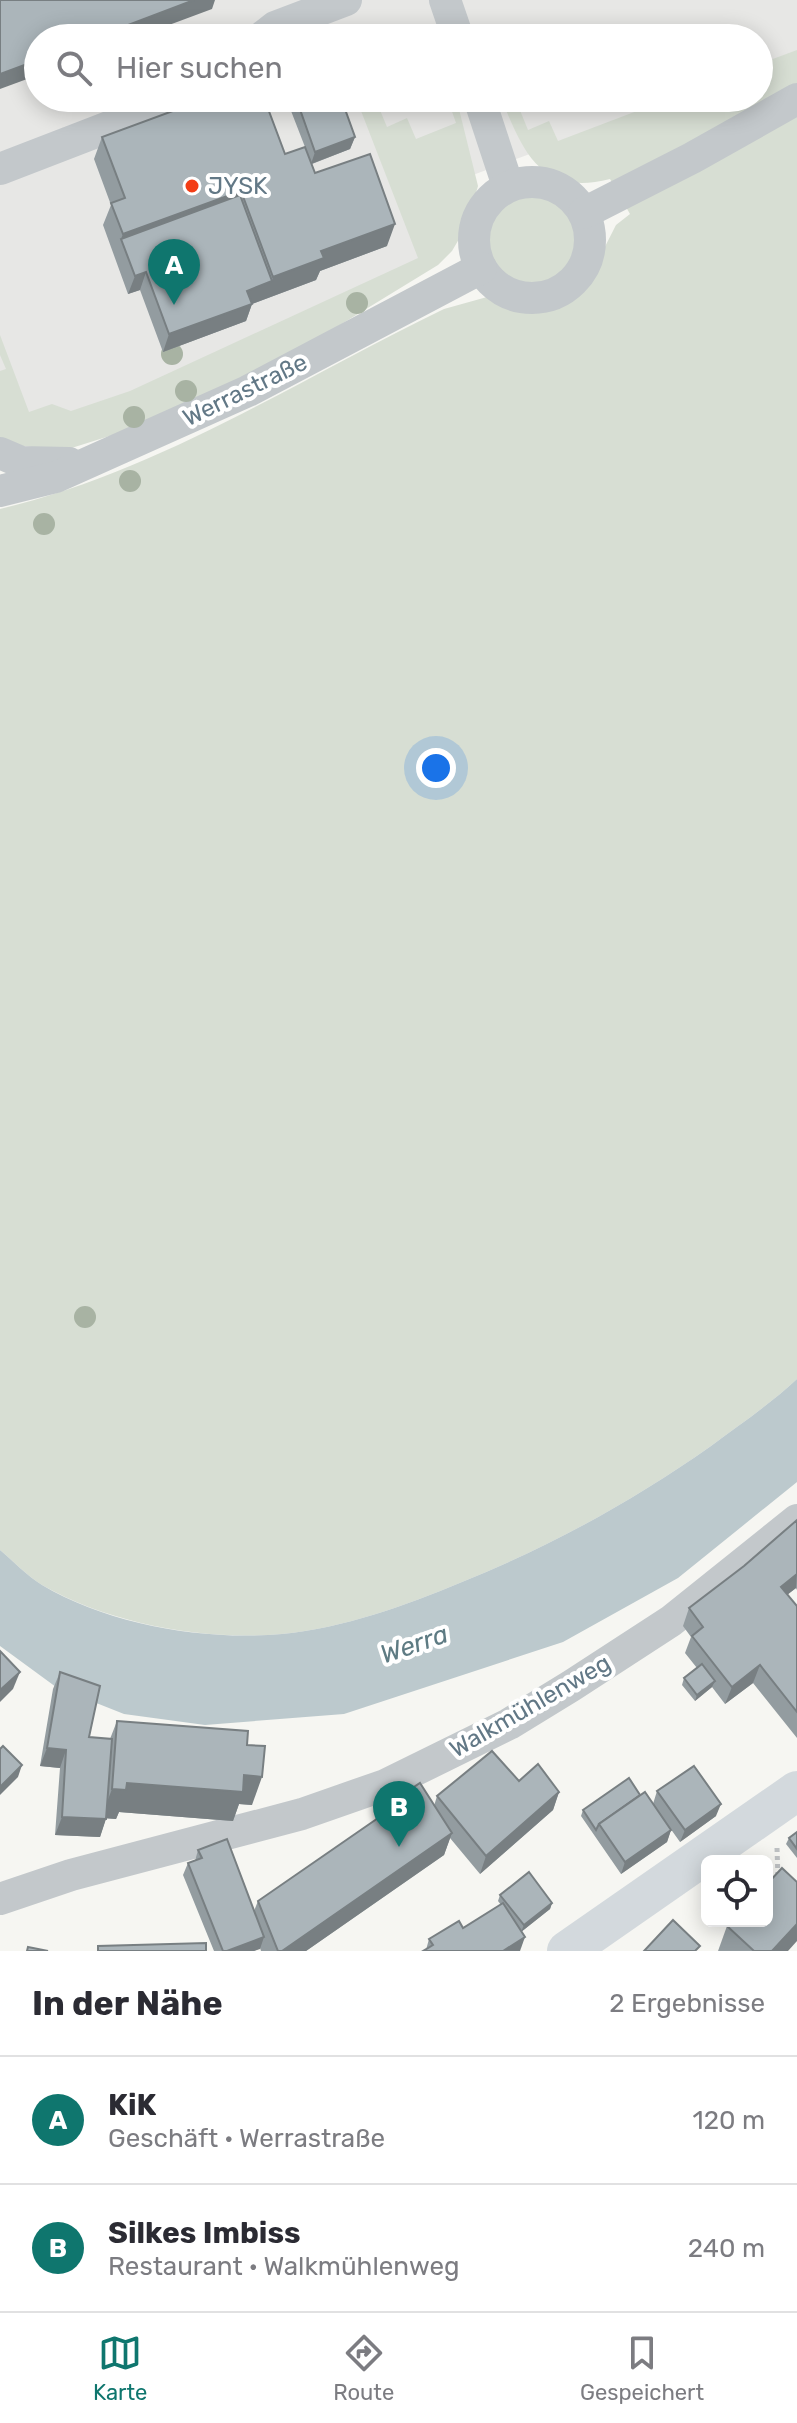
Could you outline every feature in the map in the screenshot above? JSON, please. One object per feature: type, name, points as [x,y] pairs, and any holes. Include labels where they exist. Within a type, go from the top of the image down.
[{"type":"main road","points":[[567,1951],[797,1791]]},
{"type":"street","points":[[283,24],[346,0]]},
{"type":"street","points":[[445,0],[453,24]]},
{"type":"street","points":[[584,213],[692,158],[797,99]]},
{"type":"street","points":[[0,169],[148,112]]},
{"type":"street","points":[[484,112],[508,186]]},
{"type":"street","points":[[534,182],[547,184],[567,194],[584,213],[590,229],[586,263],[566,288],[551,296],[535,299],[519,297],[504,292],[481,268],[475,254],[477,222],[493,197],[508,186],[534,182]]},
{"type":"street","name":"Werrastraße","points":[[0,491],[56,477],[248,391],[481,268]]},
{"type":"street","points":[[0,453],[21,462],[88,463]]},
{"type":"street","name":"Walkmühlenweg","points":[[0,1899],[71,1875],[302,1814],[385,1785],[509,1724],[571,1686],[671,1621],[797,1520]]},
{"type":"path","points":[[738,1833],[757,1850],[777,1842],[778,1877],[786,1890]]},
{"type":"shaded area","points":[[0,0],[797,0],[797,54],[773,63],[773,24],[24,24],[24,112],[644,112],[462,179],[421,259],[124,399],[0,435]]},
{"type":"shaded area","points":[[797,50],[797,1379],[711,1446],[591,1521],[495,1568],[374,1615],[305,1631],[252,1636],[221,1635],[158,1627],[69,1599],[36,1581],[0,1550],[0,509],[58,493],[172,448],[444,309],[487,297],[527,309],[548,309],[568,302],[583,290],[616,225],[630,214],[610,179],[586,183],[567,181],[551,175],[538,165],[517,136],[507,112],[521,112],[528,130],[549,121],[558,141],[634,112],[773,112],[773,59]]},
{"type":"shaded area","points":[[361,112],[381,112],[387,127],[407,118],[416,139],[456,123],[452,112],[460,112],[478,186],[466,227],[452,251],[438,265],[335,328],[229,385],[135,428],[62,451],[0,443],[0,371],[6,369],[0,355],[0,335],[29,412],[52,404],[71,411],[130,391],[418,258]]},
{"type":"shaded area","points":[[533,196],[550,200],[565,209],[574,224],[578,241],[574,258],[565,273],[550,282],[533,286],[516,282],[501,273],[492,258],[488,241],[492,224],[501,209],[516,200]]},
{"type":"water","name":"Werra","points":[[797,1379],[797,1482],[678,1578],[563,1642],[344,1714],[205,1725],[124,1714],[56,1687],[0,1646],[0,1550],[42,1585],[97,1611],[127,1620],[221,1635],[282,1634],[328,1627],[374,1615],[440,1591],[591,1521],[711,1446]]},
{"type":"building","points":[[0,0],[194,0],[131,24],[24,24],[24,65],[0,74]]},
{"type":"building","points":[[170,112],[269,112],[285,154],[305,147],[315,173],[370,154],[395,224],[321,251],[324,258],[273,277],[241,191],[123,234],[111,203],[125,198],[102,137]]},
{"type":"building","points":[[301,112],[346,112],[355,137],[315,152]]},
{"type":"building","points":[[240,195],[272,281],[247,291],[252,304],[169,334],[146,272],[135,276],[121,239]]},
{"type":"building","points":[[797,1520],[797,1574],[781,1587],[797,1606],[797,1712],[760,1665],[732,1687],[692,1636],[703,1627],[689,1608]]},
{"type":"building","points":[[0,1651],[20,1672],[0,1690]]},
{"type":"building","points":[[702,1664],[715,1681],[697,1695],[684,1678]]},
{"type":"building","points":[[60,1672],[100,1686],[89,1737],[112,1739],[106,1819],[62,1817],[66,1750],[47,1748]]},
{"type":"building","points":[[117,1721],[248,1731],[247,1745],[265,1746],[262,1777],[244,1775],[243,1792],[127,1783],[126,1790],[112,1789]]},
{"type":"building","points":[[3,1746],[22,1765],[0,1787],[0,1749]]},
{"type":"building","points":[[492,1751],[519,1781],[538,1764],[559,1792],[486,1856],[437,1796]]},
{"type":"building","points":[[694,1766],[721,1804],[685,1830],[657,1791]]},
{"type":"building","points":[[629,1778],[640,1795],[599,1824],[596,1830],[583,1810]]},
{"type":"building","points":[[420,1783],[452,1833],[278,1951],[258,1901],[381,1816],[378,1811]]},
{"type":"building","points":[[645,1792],[671,1830],[625,1862],[599,1824]]},
{"type":"building","points":[[797,1832],[797,1849],[789,1838]]},
{"type":"building","points":[[227,1839],[264,1937],[223,1951],[188,1863],[202,1858],[198,1850]]},
{"type":"building","points":[[782,1868],[797,1882],[797,1924],[772,1951],[754,1951],[728,1927],[773,1927],[773,1878]]},
{"type":"building","points":[[529,1872],[552,1903],[524,1925],[500,1895]]},
{"type":"building","points":[[503,1903],[525,1937],[503,1951],[423,1951],[433,1945],[429,1939],[459,1921],[463,1928]]},
{"type":"building","points":[[673,1920],[700,1946],[695,1951],[644,1951]]},
{"type":"building","points":[[206,1943],[206,1951],[98,1951],[98,1946]]},
{"type":"building","points":[[28,1947],[48,1951],[27,1951]]},
{"type":"place","name":"JYSK","points":[[192,186]]},
{"type":"place","name":"KiK","points":[[174,305]]},
{"type":"place","name":"Silkes Imbiss","points":[[399,1847]]}]
